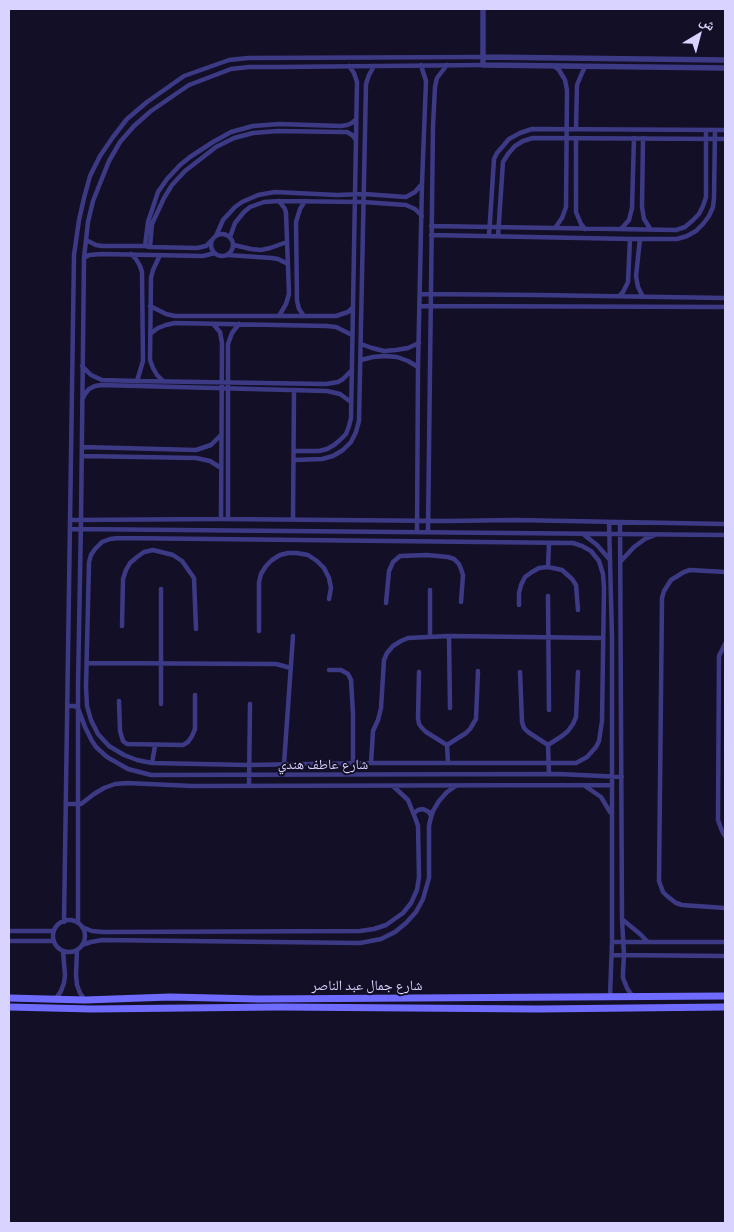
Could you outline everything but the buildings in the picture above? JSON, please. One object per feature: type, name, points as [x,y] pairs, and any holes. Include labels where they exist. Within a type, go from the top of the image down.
[{"type":"main road","name":"شارع جمال عبد الناصر","points":[[9,998],[85,1000],[170,997],[258,999],[725,996]]},
{"type":"main road","points":[[279,1007],[277,1003],[280,998]]},
{"type":"main road","points":[[258,999],[262,1003],[259,1008]]},
{"type":"main road","name":"شارع جمال عبد الناصر","points":[[9,1007],[83,1009],[279,1007],[725,1008]]},
{"type":"street","points":[[483,9],[483,66]]},
{"type":"street","points":[[64,922],[74,255],[79,220],[90,176],[112,137],[147,102],[184,76],[229,60],[248,58],[483,57],[725,60]]},
{"type":"street","points":[[428,532],[433,126],[437,78],[447,65]]},
{"type":"street","points":[[82,945],[85,935],[80,925],[78,708],[84,258],[88,222],[93,201],[109,161],[120,142],[134,126],[167,99],[189,85],[232,69],[249,67],[447,65],[725,68]]},
{"type":"street","points":[[294,452],[319,451],[334,446],[346,434],[351,418],[357,82],[349,66]]},
{"type":"street","points":[[294,460],[322,459],[333,456],[343,450],[351,442],[359,421],[366,84],[368,75],[374,66]]},
{"type":"street","points":[[417,532],[418,367],[426,81],[421,66]]},
{"type":"street","points":[[554,66],[567,84],[568,129],[566,206],[562,218],[555,228]]},
{"type":"street","points":[[576,129],[577,85],[585,67]]},
{"type":"street","points":[[147,246],[148,222],[158,192],[180,165],[212,142],[231,132],[253,126],[279,124],[347,125],[356,119]]},
{"type":"street","points":[[489,236],[494,159],[496,153],[509,139],[520,133],[532,129],[725,130]]},
{"type":"street","points":[[431,226],[676,230],[684,227],[699,214],[706,197],[706,130]]},
{"type":"street","points":[[431,235],[630,239],[677,239],[687,236],[703,224],[713,207],[715,130]]},
{"type":"street","points":[[147,246],[152,224],[172,185],[185,171],[216,147],[234,138],[253,133],[278,131],[347,132],[355,139]]},
{"type":"street","points":[[498,236],[503,162],[515,146],[524,141],[533,138],[725,139]]},
{"type":"street","points":[[576,138],[576,212],[585,229]]},
{"type":"street","points":[[621,229],[629,220],[632,208],[634,138]]},
{"type":"street","points":[[644,138],[642,207],[644,219],[651,230]]},
{"type":"street","points":[[215,254],[211,246],[224,220],[235,207],[258,195],[278,192],[406,197],[415,192],[422,184]]},
{"type":"street","points":[[279,201],[286,213],[289,294],[279,316]]},
{"type":"street","points":[[304,316],[299,309],[297,301],[296,222],[298,213],[305,201]]},
{"type":"street","points":[[230,237],[239,217],[250,207],[264,202],[364,202],[406,205],[415,209],[422,216]]},
{"type":"street","points":[[86,240],[102,246],[197,248],[206,246],[214,238],[222,234],[230,237],[234,245],[228,255]]},
{"type":"street","points":[[620,296],[628,282],[630,239]]},
{"type":"street","points":[[640,239],[636,276],[638,287],[643,297]]},
{"type":"street","points":[[234,245],[261,250],[287,242]]},
{"type":"street","points":[[84,258],[90,255],[102,254],[203,256],[215,254],[223,257],[228,255],[272,258],[288,264]]},
{"type":"street","points":[[131,254],[136,259],[142,272],[143,361],[137,381]]},
{"type":"street","points":[[160,255],[151,278],[150,360],[157,375],[163,381]]},
{"type":"street","points":[[421,294],[725,298]]},
{"type":"street","points":[[150,306],[175,316],[336,316],[348,312],[352,308]]},
{"type":"street","points":[[420,306],[725,307]]},
{"type":"street","points":[[150,334],[158,328],[175,323],[327,326],[336,327],[352,335]]},
{"type":"street","points":[[213,324],[220,332],[221,338],[221,519]]},
{"type":"street","points":[[228,519],[228,344],[232,333],[239,324]]},
{"type":"street","points":[[361,344],[372,348],[390,350],[408,348],[419,342]]},
{"type":"street","points":[[361,360],[372,357],[396,357],[418,367]]},
{"type":"street","points":[[82,365],[91,374],[102,380],[137,381],[326,384],[338,382],[351,370]]},
{"type":"street","points":[[82,399],[90,389],[101,385],[334,392],[351,402]]},
{"type":"street","points":[[293,519],[294,390]]},
{"type":"street","points":[[82,447],[196,450],[211,445],[221,435]]},
{"type":"street","points":[[82,456],[196,458],[210,461],[221,468]]},
{"type":"street","points":[[71,520],[515,520],[725,524]]},
{"type":"street","points":[[609,522],[612,638],[612,954],[610,996]]},
{"type":"street","points":[[620,522],[622,919],[624,978],[632,996]]},
{"type":"street","points":[[70,529],[725,534]]},
{"type":"street","points":[[582,534],[597,545],[610,560]]},
{"type":"street","points":[[621,561],[634,547],[645,539],[657,534]]},
{"type":"street","points":[[110,539],[153,539],[572,543],[582,546],[599,561],[603,574],[602,721],[599,741],[592,752],[582,761],[576,763],[152,764],[124,755],[109,746],[98,734],[87,706],[89,562],[94,549],[102,542],[110,539]]},
{"type":"street","points":[[153,539],[153,550]]},
{"type":"street","points":[[297,553],[298,540]]},
{"type":"street","points":[[426,542],[427,555]]},
{"type":"street","points":[[548,567],[549,543]]},
{"type":"street","points":[[122,626],[123,579],[126,570],[137,557],[144,552],[153,550],[173,555],[182,561],[194,578],[196,629]]},
{"type":"street","points":[[259,631],[259,582],[261,574],[272,560],[280,556],[288,553],[297,553],[308,555],[317,560],[329,578],[329,599]]},
{"type":"street","points":[[386,603],[389,571],[393,562],[400,556],[427,555],[448,557],[454,559],[458,564],[462,575],[461,602]]},
{"type":"street","points":[[519,606],[519,593],[525,577],[540,568],[548,567],[562,570],[572,579],[576,585],[578,610]]},
{"type":"street","points":[[724,907],[676,903],[663,892],[659,881],[662,598],[667,586],[675,577],[690,570],[725,572]]},
{"type":"street","points":[[161,589],[161,704]]},
{"type":"street","points":[[430,590],[430,637]]},
{"type":"street","points":[[548,596],[549,710]]},
{"type":"street","points":[[284,764],[293,636]]},
{"type":"street","points":[[371,763],[373,731],[380,715],[384,660],[393,646],[408,638],[450,636],[603,638]]},
{"type":"street","points":[[450,636],[450,708]]},
{"type":"street","points":[[725,644],[719,656],[718,820],[725,836]]},
{"type":"street","points":[[87,663],[276,664],[292,668]]},
{"type":"street","points":[[329,670],[341,670],[348,674],[351,680],[353,764]]},
{"type":"street","points":[[447,745],[466,733],[476,719],[478,671]]},
{"type":"street","points":[[419,672],[419,724],[426,732],[447,745]]},
{"type":"street","points":[[520,672],[522,722],[524,728],[548,745]]},
{"type":"street","points":[[548,745],[568,731],[576,717],[578,672]]},
{"type":"street","points":[[119,701],[120,731],[123,741],[127,744],[183,746],[192,736],[194,729],[195,695]]},
{"type":"street","points":[[248,786],[250,704]]},
{"type":"street","points":[[68,706],[78,708]]},
{"type":"street","name":"شارع عاطف هندي","points":[[78,708],[88,734],[96,747],[114,762],[143,774],[159,776],[549,774],[622,777]]},
{"type":"street","points":[[447,745],[448,763]]},
{"type":"street","points":[[548,745],[549,774]]},
{"type":"street","points":[[152,764],[155,746]]},
{"type":"street","points":[[596,776],[600,780],[599,784],[596,785]]},
{"type":"street","name":"شارع عاطف هندي","points":[[78,805],[84,803],[99,790],[121,783],[192,786],[612,785]]},
{"type":"street","points":[[584,785],[601,798],[612,815]]},
{"type":"street","points":[[393,786],[408,800],[414,813],[418,826],[420,870],[417,890],[411,902],[403,913],[392,922],[380,927],[360,930],[103,932],[92,931],[71,921],[58,925],[54,931],[54,941],[63,951],[70,952],[77,950],[82,945],[102,940],[360,943],[381,938],[394,932],[406,923],[416,912],[423,899],[429,878],[429,826],[431,816],[443,796],[456,786]]},
{"type":"street","points":[[66,804],[78,805]]},
{"type":"street","points":[[414,813],[423,809],[429,812],[431,816]]},
{"type":"street","points":[[622,919],[648,942]]},
{"type":"street","points":[[9,931],[54,931]]},
{"type":"street","points":[[9,941],[54,941]]},
{"type":"street","points":[[612,942],[725,942]]},
{"type":"street","points":[[77,950],[76,980],[80,993],[85,1000]]},
{"type":"street","points":[[55,1000],[64,983],[63,951]]},
{"type":"street","points":[[612,954],[725,956]]}]
